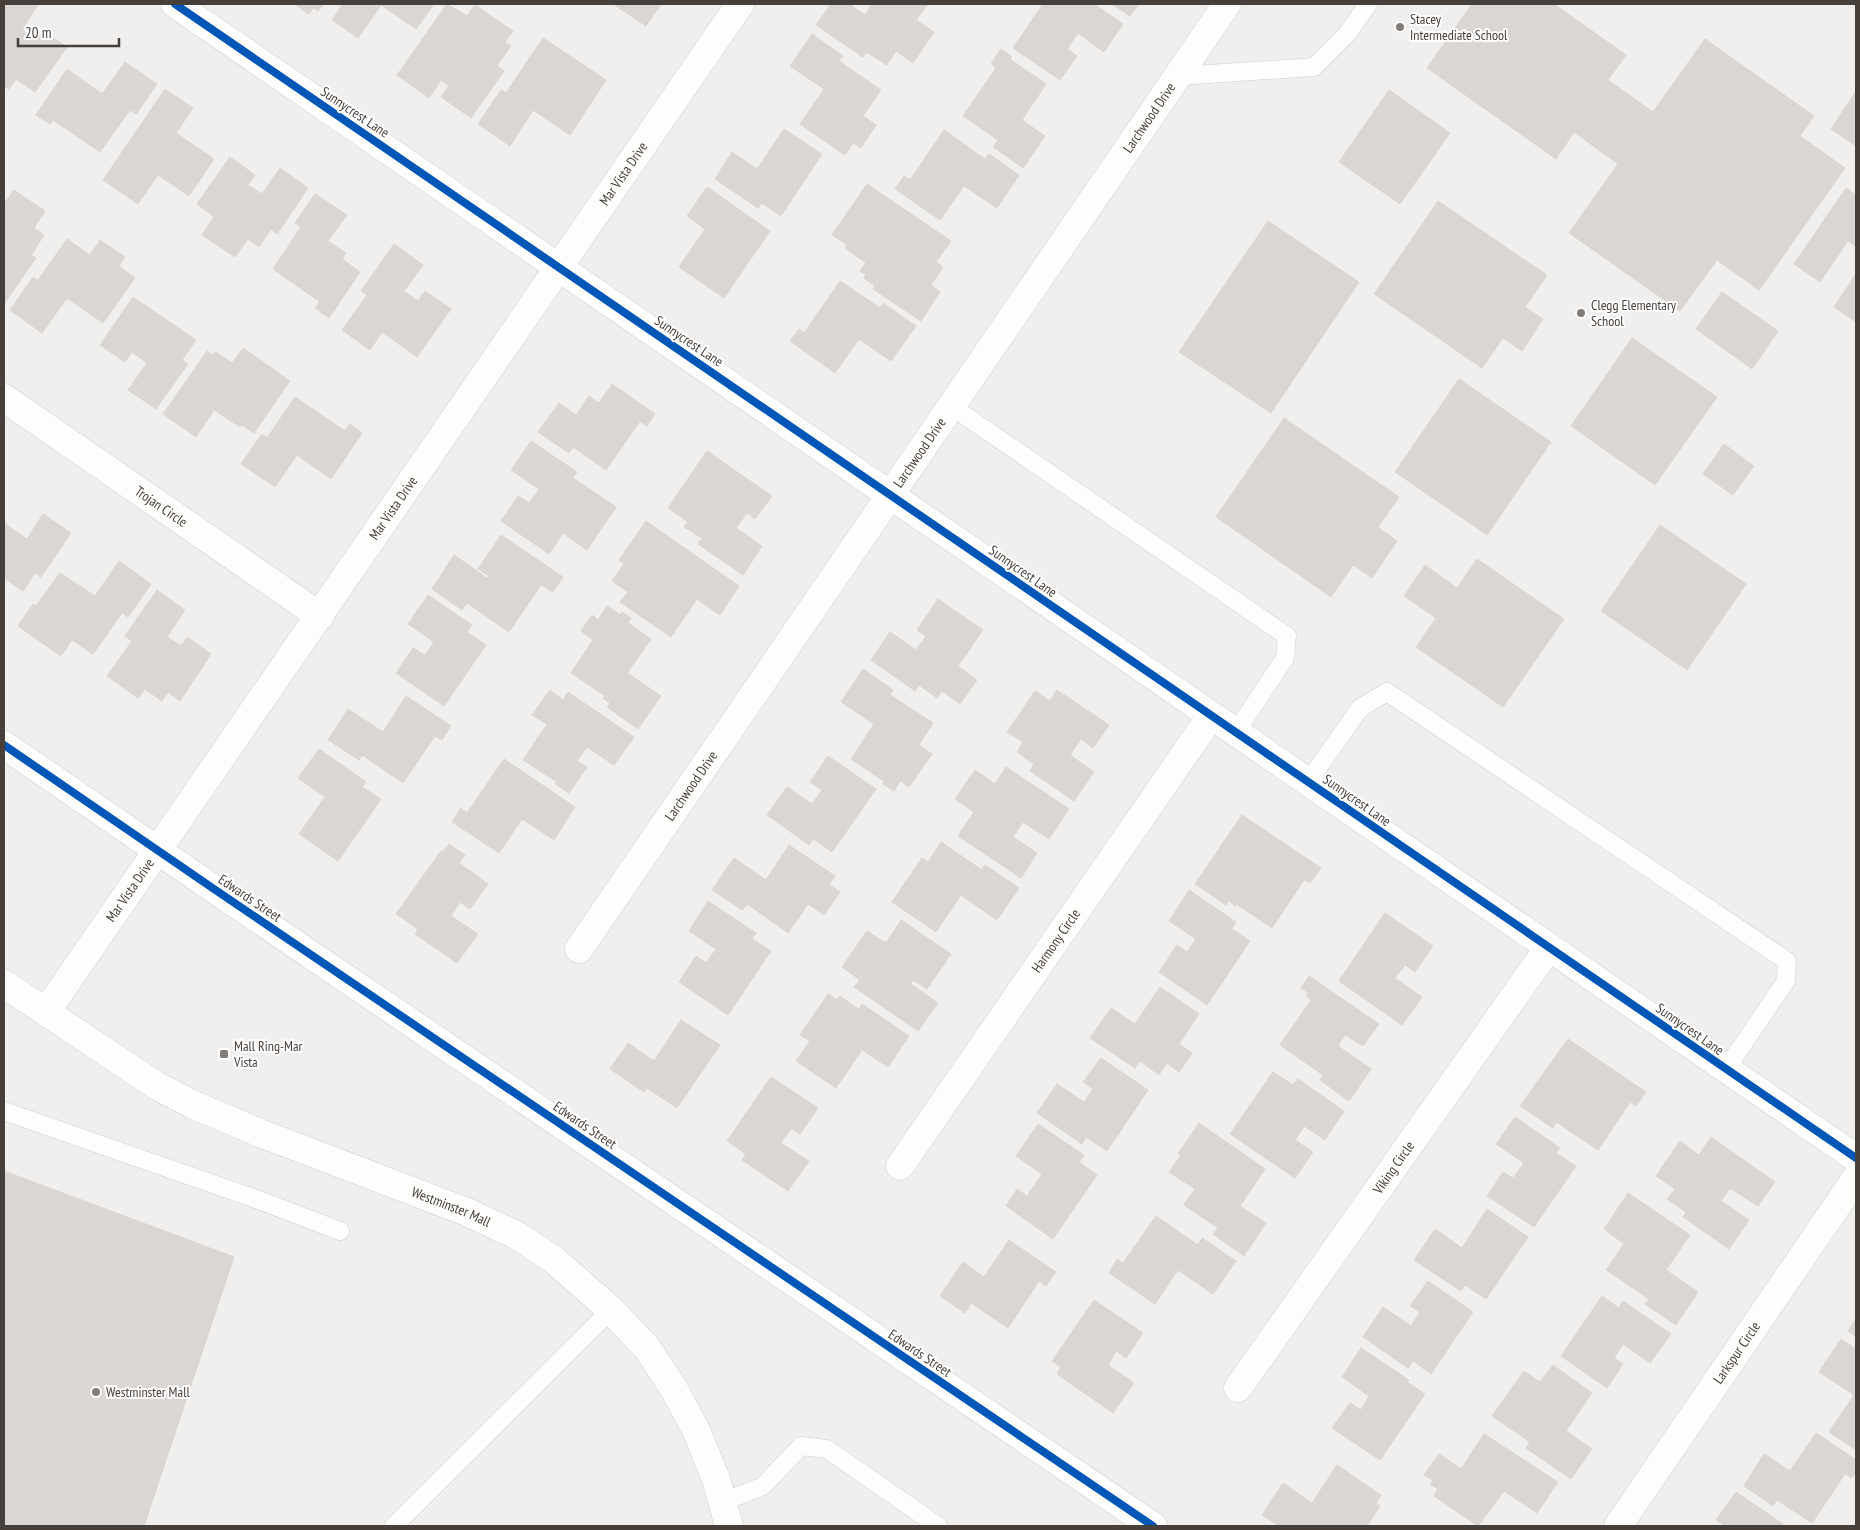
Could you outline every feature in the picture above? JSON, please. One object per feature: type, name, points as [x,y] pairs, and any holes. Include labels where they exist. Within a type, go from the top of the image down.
[{"type":"street","name":"Sunnycrest Lane","points":[[175,4],[1856,1158]]},
{"type":"street","name":"Mar Vista Drive","points":[[46,1012],[159,851],[740,4]]},
{"type":"street","name":"Larchwood Drive","points":[[579,949],[1227,4]]},
{"type":"street","name":"Trojan Circle","points":[[4,398],[320,616]]},
{"type":"street","name":"Harmony Circle","points":[[900,1166],[1211,716]]},
{"type":"street","name":"Edwards Street","points":[[4,745],[1153,1526]]},
{"type":"street","name":"Viking Circle","points":[[1238,1388],[1549,947]]},
{"type":"street","name":"Westminster Mall","points":[[4,984],[157,1086],[194,1105],[260,1134],[467,1212],[516,1235],[554,1260],[611,1310],[647,1348],[674,1388],[696,1430],[726,1514]]},
{"type":"street","name":"Larkspur Circle","points":[[1618,1526],[1856,1178]]},
{"type":"lane","points":[[1178,76],[1314,67],[1347,34],[1368,4]]},
{"type":"lane","points":[[951,406],[1287,636],[1285,658],[1236,732]]},
{"type":"lane","points":[[1308,782],[1360,708],[1387,692],[1787,961],[1786,980],[1726,1069]]},
{"type":"lane","points":[[4,1111],[256,1198],[340,1231]]},
{"type":"lane","points":[[394,1526],[611,1310]]},
{"type":"lane","points":[[726,1514],[763,1486],[801,1446],[827,1449],[938,1526]]},
{"type":"building","points":[[4,4],[38,4],[22,30],[37,40],[43,31],[67,47],[35,92],[16,79],[9,89],[4,86]]},
{"type":"building","points":[[294,4],[324,4],[318,11],[313,8],[309,14]]},
{"type":"building","points":[[343,4],[434,4],[416,29],[381,5],[358,38],[332,20]]},
{"type":"building","points":[[447,4],[467,16],[475,5],[513,31],[505,42],[511,46],[497,66],[504,71],[471,118],[441,97],[449,86],[441,80],[429,98],[397,75]]},
{"type":"building","points":[[613,4],[661,4],[646,26]]},
{"type":"building","points":[[831,4],[849,4],[865,15],[872,4],[928,4],[916,20],[934,32],[913,63],[896,51],[887,65],[866,52],[863,57],[816,25]]},
{"type":"building","points":[[1043,4],[1094,4],[1123,24],[1104,52],[1078,33],[1067,49],[1077,56],[1060,80],[1013,48]]},
{"type":"building","points":[[1112,4],[1139,4],[1130,16]]},
{"type":"building","points":[[1472,4],[1554,4],[1626,55],[1608,80],[1653,112],[1705,39],[1814,116],[1800,136],[1845,168],[1759,290],[1717,260],[1680,311],[1569,233],[1618,164],[1574,132],[1556,159],[1427,68]]},
{"type":"building","points":[[812,34],[843,56],[839,61],[881,90],[863,116],[876,125],[861,148],[853,143],[845,155],[800,124],[824,89],[790,66]]},
{"type":"building","points":[[543,38],[606,80],[570,135],[533,110],[510,146],[478,124],[501,90],[506,93]]},
{"type":"building","points":[[1001,49],[1012,57],[1010,59],[1046,84],[1022,120],[1045,136],[1023,168],[993,147],[998,140],[963,116],[996,68],[991,64]]},
{"type":"building","points":[[125,62],[157,84],[136,114],[130,110],[100,152],[53,120],[50,124],[36,115],[67,69],[102,94]]},
{"type":"building","points":[[165,89],[193,108],[176,133],[214,159],[189,196],[158,175],[138,204],[103,180]]},
{"type":"building","points":[[1389,90],[1450,133],[1400,204],[1339,162]]},
{"type":"building","points":[[1856,91],[1856,146],[1831,129]]},
{"type":"building","points":[[784,129],[822,154],[781,216],[762,203],[758,208],[715,179],[732,152],[757,169]]},
{"type":"building","points":[[944,130],[985,159],[989,154],[1019,175],[997,208],[964,186],[940,220],[895,189],[904,176],[910,180]]},
{"type":"building","points":[[230,157],[255,175],[248,185],[262,194],[280,168],[308,188],[277,234],[271,229],[259,247],[248,239],[235,257],[202,235],[214,217],[197,204]]},
{"type":"building","points":[[867,184],[951,241],[936,262],[943,267],[931,285],[940,292],[921,321],[873,289],[875,286],[864,278],[866,275],[860,271],[866,263],[845,248],[848,245],[832,235]]},
{"type":"building","points":[[707,187],[770,231],[724,298],[679,267],[705,229],[687,216]]},
{"type":"building","points":[[1846,188],[1856,195],[1856,246],[1848,241],[1820,282],[1794,264]]},
{"type":"building","points":[[14,190],[45,211],[34,228],[44,235],[31,255],[36,258],[4,304],[4,204]]},
{"type":"building","points":[[315,194],[347,215],[328,241],[346,253],[342,259],[360,272],[329,318],[315,308],[320,302],[273,269],[301,227],[295,223]]},
{"type":"building","points":[[1438,201],[1547,275],[1525,307],[1543,319],[1522,351],[1503,338],[1482,368],[1374,294]]},
{"type":"building","points":[[1268,221],[1359,282],[1271,413],[1179,352]]},
{"type":"building","points":[[67,239],[90,255],[100,240],[125,257],[119,266],[135,278],[103,323],[67,298],[42,333],[10,310],[33,277],[38,280]]},
{"type":"building","points":[[394,244],[423,265],[404,291],[418,301],[425,291],[451,309],[417,357],[382,332],[370,350],[342,330],[367,295],[361,291]]},
{"type":"building","points":[[1856,274],[1856,322],[1834,307]]},
{"type":"building","points":[[840,281],[880,308],[883,303],[916,326],[891,361],[859,339],[835,373],[790,341],[799,329],[804,333]]},
{"type":"building","points":[[1722,292],[1778,331],[1752,369],[1696,329]]},
{"type":"building","points":[[133,297],[196,340],[182,360],[188,364],[156,409],[128,390],[147,363],[132,352],[125,362],[100,345]]},
{"type":"building","points":[[1632,338],[1717,397],[1655,485],[1571,426]]},
{"type":"building","points":[[243,348],[290,381],[254,433],[242,425],[240,427],[214,410],[196,437],[163,414],[207,351],[213,355],[215,352],[232,363]]},
{"type":"building","points":[[1459,379],[1551,442],[1487,535],[1395,472]]},
{"type":"building","points":[[612,384],[655,414],[647,426],[640,421],[606,470],[573,447],[569,453],[538,432],[559,403],[576,415],[589,396],[599,403]]},
{"type":"building","points":[[295,397],[345,431],[350,424],[362,433],[331,479],[297,455],[275,487],[241,464],[262,434],[267,438]]},
{"type":"building","points":[[1284,418],[1399,497],[1378,527],[1397,541],[1372,578],[1353,565],[1331,597],[1216,517]]},
{"type":"building","points":[[531,441],[577,472],[573,478],[616,507],[587,550],[563,533],[549,554],[501,521],[518,496],[529,503],[539,489],[511,470]]},
{"type":"building","points":[[1724,444],[1754,466],[1733,495],[1703,474]]},
{"type":"building","points":[[707,451],[772,496],[755,519],[747,513],[736,528],[762,546],[743,575],[698,544],[702,538],[684,527],[688,522],[668,508]]},
{"type":"building","points":[[43,514],[71,533],[41,577],[35,573],[23,591],[4,578],[4,523],[27,539]]},
{"type":"building","points":[[646,521],[739,586],[720,615],[697,599],[671,637],[620,602],[628,592],[612,581],[624,564],[619,560]]},
{"type":"building","points":[[1660,525],[1746,584],[1687,670],[1601,611]]},
{"type":"building","points":[[501,535],[563,577],[553,592],[541,585],[509,632],[467,603],[462,610],[432,589],[454,555],[487,578],[489,576],[478,569]]},
{"type":"building","points":[[1477,559],[1564,619],[1503,707],[1416,647],[1436,618],[1404,596],[1425,565],[1457,588]]},
{"type":"building","points":[[119,561],[151,584],[128,617],[122,613],[93,654],[72,640],[61,656],[18,626],[33,604],[36,606],[60,573],[95,596]]},
{"type":"building","points":[[157,590],[185,610],[167,637],[181,646],[187,637],[211,654],[180,701],[168,692],[162,701],[145,689],[138,698],[107,676],[132,641],[125,636]]},
{"type":"building","points":[[428,595],[472,625],[467,632],[486,645],[444,706],[396,673],[413,648],[425,655],[434,642],[408,624]]},
{"type":"building","points":[[938,599],[983,630],[958,666],[977,680],[960,704],[942,691],[937,698],[919,685],[915,691],[871,660],[890,632],[916,650],[926,636],[917,630]]},
{"type":"building","points":[[607,606],[620,615],[622,612],[631,618],[628,623],[651,639],[627,673],[661,696],[638,729],[607,707],[610,703],[603,698],[605,696],[571,673],[593,640],[581,631],[592,615],[598,620]]},
{"type":"building","points":[[863,669],[893,690],[890,695],[933,723],[919,745],[932,754],[909,787],[900,781],[894,791],[883,784],[884,781],[851,759],[874,724],[841,702]]},
{"type":"building","points":[[550,690],[563,700],[568,692],[634,737],[614,765],[587,747],[577,761],[587,767],[569,793],[555,784],[557,782],[523,760],[547,724],[532,715]]},
{"type":"building","points":[[1057,690],[1109,725],[1093,748],[1081,739],[1070,755],[1094,772],[1074,801],[1030,771],[1034,764],[1017,752],[1023,742],[1007,732],[1035,691],[1050,701]]},
{"type":"building","points":[[406,696],[451,726],[442,740],[435,736],[403,783],[362,755],[359,760],[328,740],[348,709],[383,732]]},
{"type":"building","points":[[319,749],[366,782],[362,787],[381,799],[338,861],[299,834],[325,797],[298,778]]},
{"type":"building","points":[[828,756],[876,789],[832,852],[813,839],[809,845],[767,815],[787,787],[812,804],[822,790],[810,782]]},
{"type":"building","points":[[504,759],[575,807],[554,840],[522,819],[499,853],[452,822],[461,808],[467,813]]},
{"type":"building","points":[[1006,767],[1069,809],[1049,839],[1023,822],[1013,837],[1037,853],[1021,878],[958,836],[974,812],[955,799],[975,770],[995,784]]},
{"type":"building","points":[[1242,815],[1321,868],[1310,883],[1304,880],[1272,928],[1236,904],[1235,906],[1229,901],[1226,905],[1195,884]]},
{"type":"building","points":[[941,842],[982,870],[985,865],[1019,888],[997,920],[961,895],[936,932],[892,902],[922,858],[928,862]]},
{"type":"building","points":[[449,844],[465,855],[459,863],[488,884],[470,909],[460,902],[451,916],[478,934],[457,963],[415,934],[418,929],[396,914],[441,851],[443,852]]},
{"type":"building","points":[[789,845],[835,876],[829,884],[840,892],[824,915],[808,904],[788,933],[747,904],[742,910],[712,890],[734,858],[766,880]]},
{"type":"building","points":[[1189,890],[1236,922],[1232,929],[1250,941],[1207,1005],[1159,972],[1177,945],[1187,952],[1196,939],[1169,921]]},
{"type":"building","points":[[708,901],[756,933],[752,939],[771,951],[728,1015],[679,982],[696,956],[706,963],[716,949],[689,931]]},
{"type":"building","points":[[1385,913],[1433,946],[1415,972],[1405,965],[1395,978],[1422,997],[1402,1025],[1339,981]]},
{"type":"building","points":[[901,920],[951,954],[927,989],[913,980],[911,984],[938,1003],[918,1031],[854,987],[860,980],[842,967],[867,931],[886,943]]},
{"type":"building","points":[[1309,976],[1379,1024],[1363,1046],[1345,1035],[1338,1046],[1371,1069],[1349,1101],[1320,1080],[1323,1075],[1280,1045],[1311,1000],[1306,996],[1309,993],[1301,988]]},
{"type":"building","points":[[1160,987],[1199,1014],[1179,1044],[1192,1053],[1179,1072],[1167,1063],[1159,1075],[1140,1061],[1135,1068],[1090,1038],[1111,1008],[1135,1024]]},
{"type":"building","points":[[828,994],[837,1000],[840,996],[859,1010],[862,1004],[909,1036],[888,1067],[862,1050],[836,1088],[796,1061],[810,1041],[800,1035]]},
{"type":"building","points":[[681,1020],[720,1045],[677,1108],[647,1088],[644,1092],[610,1069],[628,1043],[654,1061]]},
{"type":"building","points":[[1568,1039],[1646,1092],[1636,1106],[1630,1102],[1598,1150],[1556,1122],[1553,1128],[1520,1106]]},
{"type":"building","points":[[1101,1058],[1148,1090],[1107,1151],[1086,1137],[1082,1144],[1037,1113],[1057,1084],[1084,1102],[1093,1089],[1083,1082]]},
{"type":"building","points":[[1273,1072],[1293,1085],[1298,1079],[1344,1111],[1325,1140],[1304,1126],[1295,1140],[1313,1152],[1295,1178],[1230,1134]]},
{"type":"building","points":[[771,1077],[818,1108],[800,1134],[791,1129],[781,1143],[809,1161],[788,1191],[742,1160],[746,1154],[727,1141]]},
{"type":"building","points":[[1515,1117],[1560,1148],[1556,1153],[1576,1166],[1534,1227],[1487,1196],[1503,1172],[1513,1178],[1524,1163],[1496,1144]]},
{"type":"building","points":[[1199,1123],[1265,1169],[1240,1206],[1266,1223],[1244,1256],[1213,1234],[1218,1228],[1184,1205],[1195,1189],[1169,1172],[1181,1155],[1178,1154]]},
{"type":"building","points":[[1038,1124],[1084,1155],[1079,1162],[1097,1175],[1053,1239],[1006,1206],[1017,1189],[1027,1196],[1042,1174],[1016,1156]]},
{"type":"building","points":[[1711,1137],[1775,1182],[1758,1206],[1730,1188],[1721,1201],[1749,1220],[1729,1249],[1683,1217],[1686,1212],[1667,1199],[1675,1189],[1656,1176],[1680,1141],[1699,1155]]},
{"type":"building","name":"Westminster Mall","points":[[4,1171],[234,1257],[144,1526],[4,1526]]},
{"type":"building","points":[[1628,1193],[1690,1235],[1666,1270],[1698,1292],[1676,1325],[1645,1304],[1649,1299],[1606,1270],[1624,1244],[1604,1229]]},
{"type":"building","points":[[1487,1209],[1528,1237],[1486,1299],[1465,1285],[1461,1291],[1414,1260],[1435,1229],[1462,1248]]},
{"type":"building","points":[[1156,1216],[1198,1245],[1202,1238],[1236,1261],[1213,1294],[1178,1270],[1155,1304],[1109,1273],[1117,1259],[1123,1263]]},
{"type":"building","points":[[1009,1240],[1056,1272],[1046,1286],[1039,1281],[1008,1328],[971,1303],[965,1313],[940,1296],[963,1262],[984,1277]]},
{"type":"building","points":[[1428,1281],[1473,1312],[1431,1374],[1413,1361],[1408,1368],[1363,1337],[1383,1307],[1411,1326],[1420,1312],[1410,1306]]},
{"type":"building","points":[[1602,1296],[1619,1308],[1623,1301],[1671,1334],[1650,1363],[1623,1344],[1614,1358],[1623,1364],[1607,1388],[1561,1356]]},
{"type":"building","points":[[1094,1300],[1143,1333],[1126,1358],[1116,1351],[1108,1365],[1134,1383],[1113,1413],[1057,1374],[1061,1367],[1052,1361]]},
{"type":"building","points":[[1856,1318],[1856,1337],[1848,1331]]},
{"type":"building","points":[[1841,1339],[1856,1349],[1856,1450],[1829,1432],[1854,1395],[1819,1372]]},
{"type":"building","points":[[1361,1348],[1409,1380],[1407,1382],[1425,1394],[1380,1460],[1332,1428],[1350,1403],[1361,1410],[1369,1396],[1342,1377]]},
{"type":"building","points":[[1553,1365],[1592,1393],[1566,1431],[1592,1449],[1571,1479],[1526,1448],[1530,1442],[1492,1416],[1524,1371],[1540,1382]]},
{"type":"building","points":[[1816,1433],[1856,1460],[1856,1472],[1852,1478],[1845,1474],[1812,1523],[1777,1500],[1773,1506],[1744,1486],[1764,1454],[1790,1471]]},
{"type":"building","points":[[1484,1434],[1558,1482],[1537,1513],[1504,1491],[1478,1526],[1434,1496],[1438,1489],[1430,1484],[1433,1480],[1424,1475],[1439,1454],[1461,1469]]},
{"type":"building","points":[[1337,1465],[1381,1495],[1376,1503],[1380,1506],[1367,1526],[1279,1526],[1262,1515],[1283,1483],[1312,1503]]},
{"type":"building","points":[[1736,1492],[1783,1524],[1781,1526],[1725,1526],[1716,1520]]},
{"type":"cycle path","points":[[175,4],[1856,1158]]},
{"type":"cycle path","points":[[4,745],[1153,1526]]},
{"type":"place","name":"Stacey Intermediate School","points":[[1400,27]]},
{"type":"place","name":"Clegg Elementary School","points":[[1581,313]]},
{"type":"place","name":"Mall Ring-Mar Vista","points":[[224,1054]]},
{"type":"place","name":"Westminster Mall","points":[[96,1392]]}]
